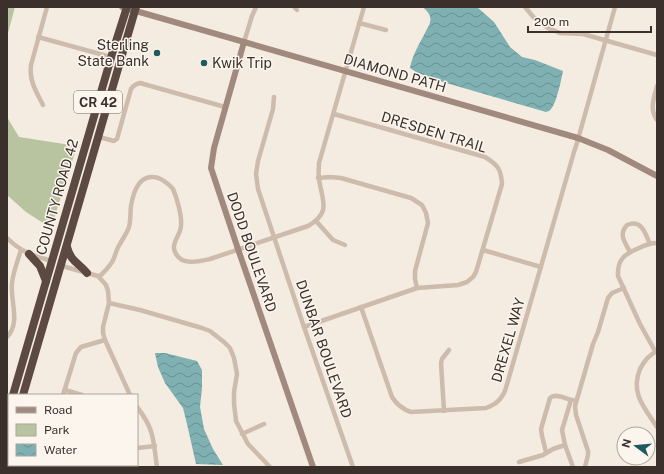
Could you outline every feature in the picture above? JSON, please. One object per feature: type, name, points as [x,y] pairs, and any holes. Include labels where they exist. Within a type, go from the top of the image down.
[{"type":"highway","name":"COUNTY ROAD 42","points":[[13,394],[125,7]]},
{"type":"highway","name":"COUNTY ROAD 42","points":[[23,394],[58,280],[136,9]]},
{"type":"highway","points":[[67,247],[74,261],[87,273]]},
{"type":"highway","points":[[56,250],[62,266]]},
{"type":"highway","points":[[29,254],[40,266],[46,281]]},
{"type":"highway","points":[[52,261],[58,280]]},
{"type":"street","points":[[43,105],[32,83],[30,74],[38,37],[47,7]]},
{"type":"street","name":"DIAMOND PATH","points":[[125,7],[578,138],[608,150],[657,176]]},
{"type":"street","points":[[244,42],[256,7]]},
{"type":"street","points":[[99,277],[113,260],[128,228],[130,222],[130,208],[138,184],[148,177],[160,179],[173,189],[181,225],[180,233],[175,242],[174,249],[177,256],[184,261],[189,262],[203,260],[308,226],[316,221],[322,214],[324,205],[318,178],[319,164],[364,7]]},
{"type":"street","points":[[525,7],[535,19],[548,28],[560,32],[583,34],[657,55]]},
{"type":"street","name":"DREXEL WAY","points":[[361,307],[392,397],[396,404],[403,409],[411,412],[486,408],[495,405],[501,398],[505,391],[615,7]]},
{"type":"street","points":[[360,23],[386,30]]},
{"type":"street","points":[[38,37],[111,57]]},
{"type":"street","name":"DODD BOULEVARD","points":[[244,42],[214,148],[212,168],[238,249],[313,467]]},
{"type":"street","points":[[99,138],[114,141],[117,139],[131,89],[137,83],[225,107]]},
{"type":"street","points":[[657,86],[652,109],[657,120]]},
{"type":"street","name":"DUNBAR BOULEVARD","points":[[274,98],[273,108],[258,161],[256,174],[258,189],[353,467]]},
{"type":"street","name":"DRESDEN TRAIL","points":[[304,327],[417,288],[458,285],[467,282],[476,272],[502,184],[501,172],[494,162],[485,157],[334,114]]},
{"type":"street","points":[[318,178],[342,178],[411,198],[422,205],[426,213],[428,223],[415,271],[417,288]]},
{"type":"street","points":[[316,221],[333,240],[345,245]]},
{"type":"street","points":[[630,252],[623,236],[623,232],[627,225],[635,223],[640,225],[643,228],[650,244]]},
{"type":"street","points":[[7,238],[21,250],[52,261]]},
{"type":"street","points":[[657,243],[650,244],[623,256],[619,266],[618,276],[645,335],[656,351],[649,356],[641,367],[637,385],[639,398],[642,405],[657,427]]},
{"type":"street","points":[[7,338],[13,329],[15,320],[12,282],[21,250]]},
{"type":"street","points":[[483,250],[541,267]]},
{"type":"street","points":[[62,266],[99,277],[106,285],[109,303],[103,333],[130,394]]},
{"type":"street","points":[[585,467],[588,451],[575,406],[608,298],[612,293],[624,288]]},
{"type":"street","points":[[109,303],[140,310],[202,328],[210,331],[230,348],[234,358],[237,374],[234,392],[236,421],[251,448],[270,467]]},
{"type":"street","points":[[64,393],[76,353],[81,348],[105,340]]},
{"type":"street","points":[[444,411],[441,363],[442,359],[449,350]]},
{"type":"street","points":[[546,452],[541,429],[549,401],[552,396],[554,395],[577,401]]},
{"type":"street","points":[[570,400],[562,430],[565,445],[573,467]]},
{"type":"street","points":[[138,408],[146,418],[153,434],[157,467]]},
{"type":"street","points":[[242,434],[264,424]]},
{"type":"street","points":[[519,462],[543,455],[552,449],[565,445]]},
{"type":"street","points":[[138,448],[155,446]]},
{"type":"green space","points":[[7,7],[15,7],[7,37]]},
{"type":"green space","points":[[7,117],[19,137],[77,146],[51,228],[26,212],[7,195]]},
{"type":"water","points":[[422,7],[477,7],[494,22],[510,47],[522,57],[535,60],[563,71],[557,96],[551,110],[546,112],[436,80],[410,68],[414,54],[430,23],[430,15]]},
{"type":"water","points":[[155,353],[165,353],[197,361],[202,370],[200,407],[204,429],[213,449],[223,465],[196,464],[183,408],[165,383],[158,367]]},
{"type":"place","name":"Sterling State Bank","points":[[157,53]]},
{"type":"place","name":"Kwik Trip","points":[[204,63]]}]
